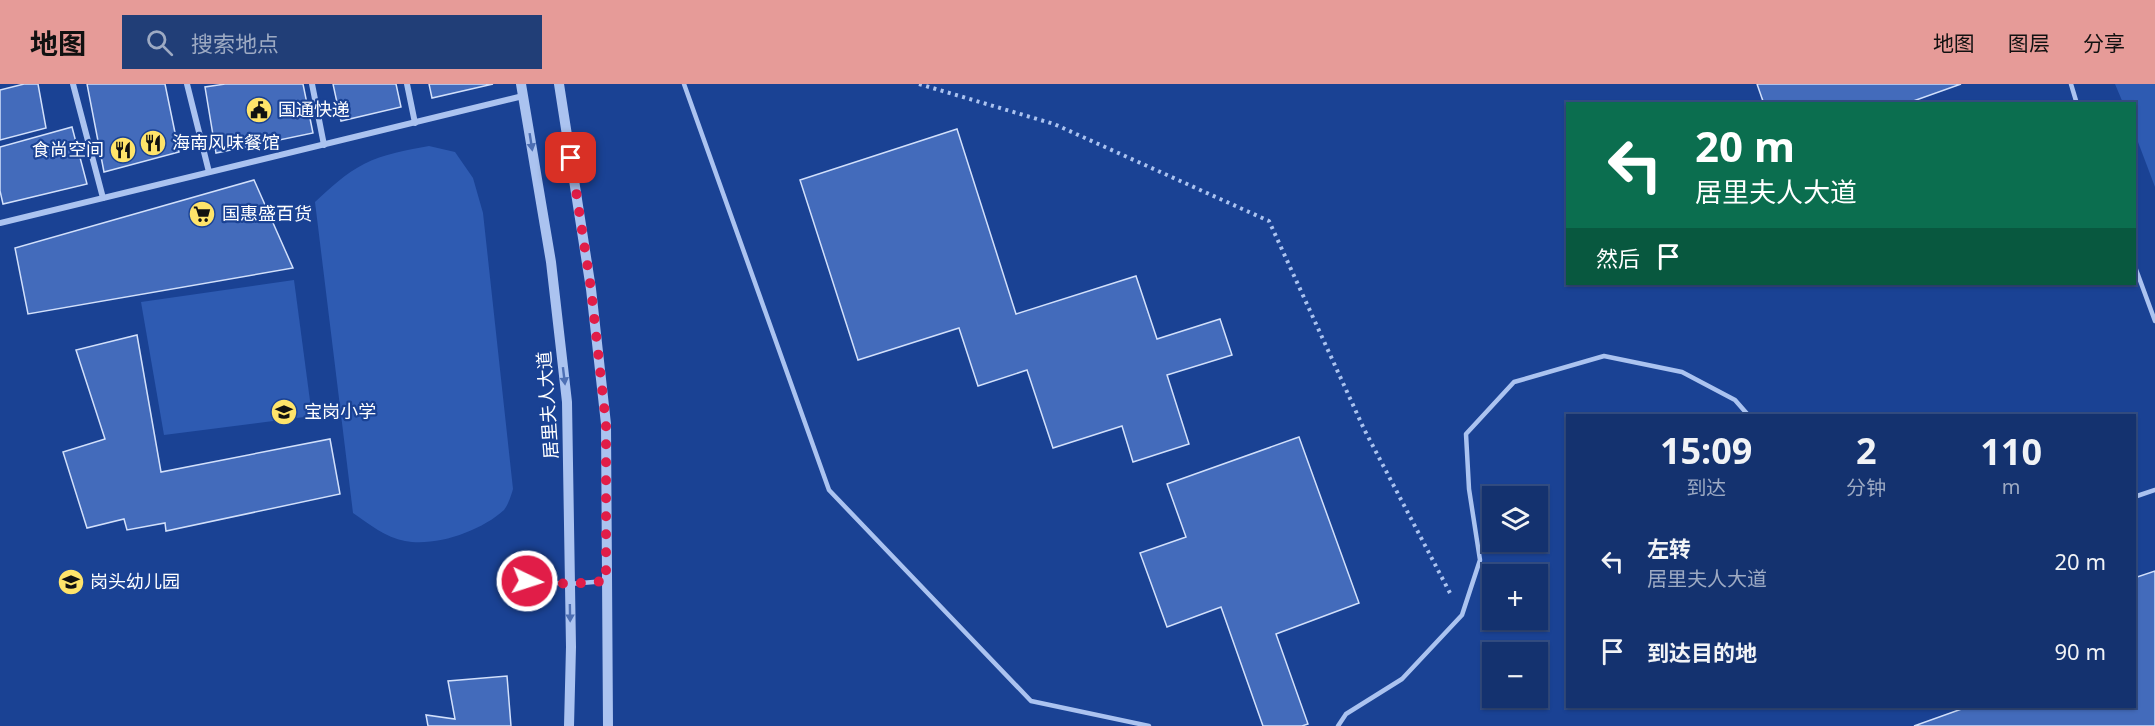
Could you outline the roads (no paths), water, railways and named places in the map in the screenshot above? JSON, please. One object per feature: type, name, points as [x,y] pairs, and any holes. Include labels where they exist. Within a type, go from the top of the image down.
[{"type":"street","points":[[73,84],[103,198]]},
{"type":"street","points":[[187,84],[209,172]]},
{"type":"street","points":[[312,84],[324,144]]},
{"type":"street","points":[[407,84],[415,123]]},
{"type":"street","name":"居里夫人大道","points":[[522,84],[551,262],[567,402],[570,584],[569,726]]},
{"type":"street","points":[[559,84],[591,289],[606,424],[608,726]]},
{"type":"street","points":[[0,223],[524,96]]},
{"type":"lane","points":[[684,84],[829,490],[1031,701],[1149,726]]},
{"type":"lane","points":[[2071,84],[2076,102]]},
{"type":"lane","points":[[2136,269],[2155,321]]},
{"type":"lane","points":[[1338,726],[1346,714],[1402,679],[1462,615],[1480,560],[1468,489],[1466,434],[1514,382],[1605,356],[1682,372],[1735,400],[1747,414]]},
{"type":"lane","points":[[2136,496],[2155,490]]},
{"type":"lane","points":[[505,579],[570,584],[606,581]]},
{"type":"place","name":"国通快递","points":[[259,110]]},
{"type":"place","name":"海南风味餐馆","points":[[153,143]]},
{"type":"place","name":"食尚空间","points":[[123,150]]},
{"type":"place","name":"国惠盛百货","points":[[202,214]]},
{"type":"place","name":"宝岗小学","points":[[284,412]]},
{"type":"place","name":"岗头幼儿园","points":[[71,582]]}]
